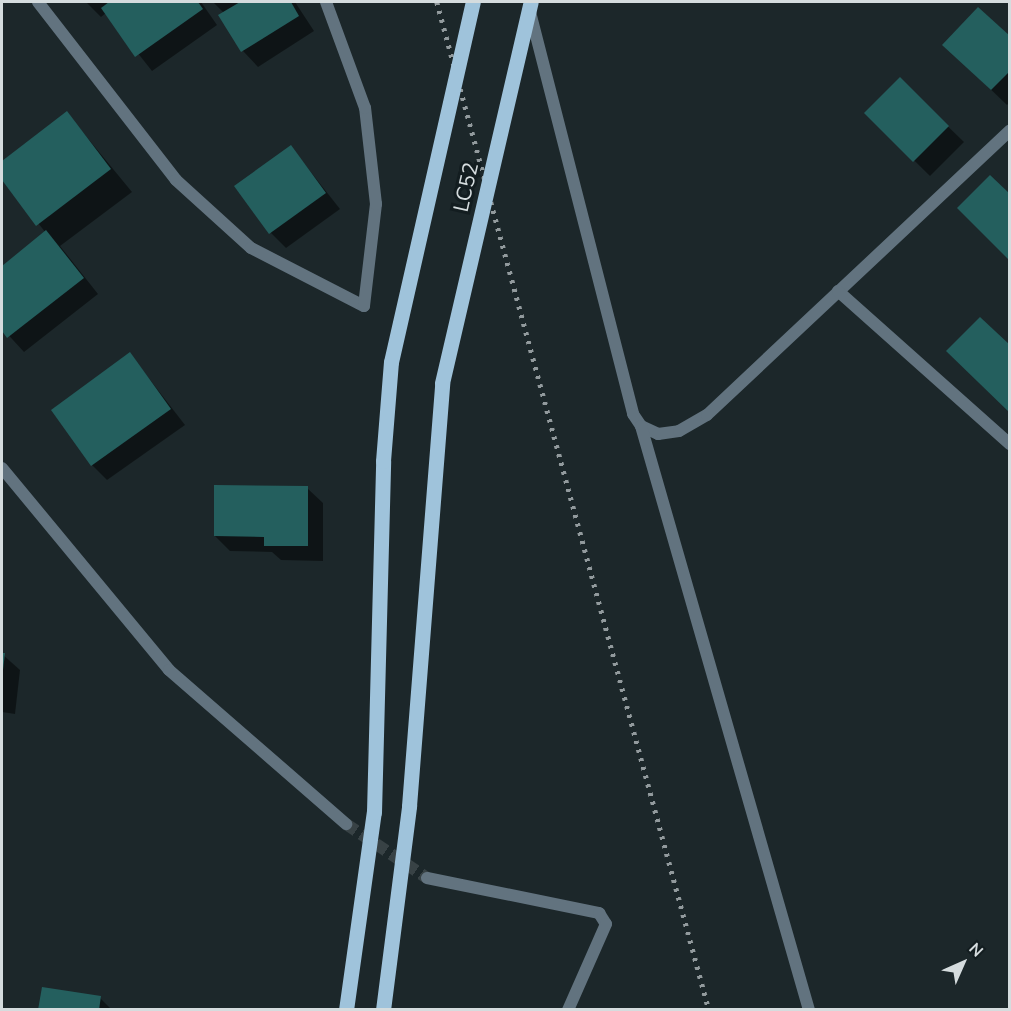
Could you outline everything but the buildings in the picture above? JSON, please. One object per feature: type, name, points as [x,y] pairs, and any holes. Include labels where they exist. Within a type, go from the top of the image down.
[{"type":"main road","name":"LC52","points":[[346,1010],[374,812],[383,461],[391,362],[473,2]]},
{"type":"main road","name":"LC52","points":[[383,1010],[409,806],[442,382],[529,2]]},
{"type":"street","points":[[38,2],[176,180],[251,248],[364,306],[376,204],[365,108],[326,2]]},
{"type":"street","points":[[529,2],[633,414],[641,426],[809,1010]]},
{"type":"street","points":[[641,426],[658,434],[679,431],[707,416],[1010,130]]},
{"type":"street","points":[[838,291],[1008,440]]},
{"type":"street","points":[[2,468],[169,670],[346,824]]},
{"type":"street","points":[[427,878],[599,913],[606,924],[568,1010]]},
{"type":"tunnel","points":[[346,824],[427,878]]},
{"type":"railway","points":[[437,2],[709,1010]]}]
